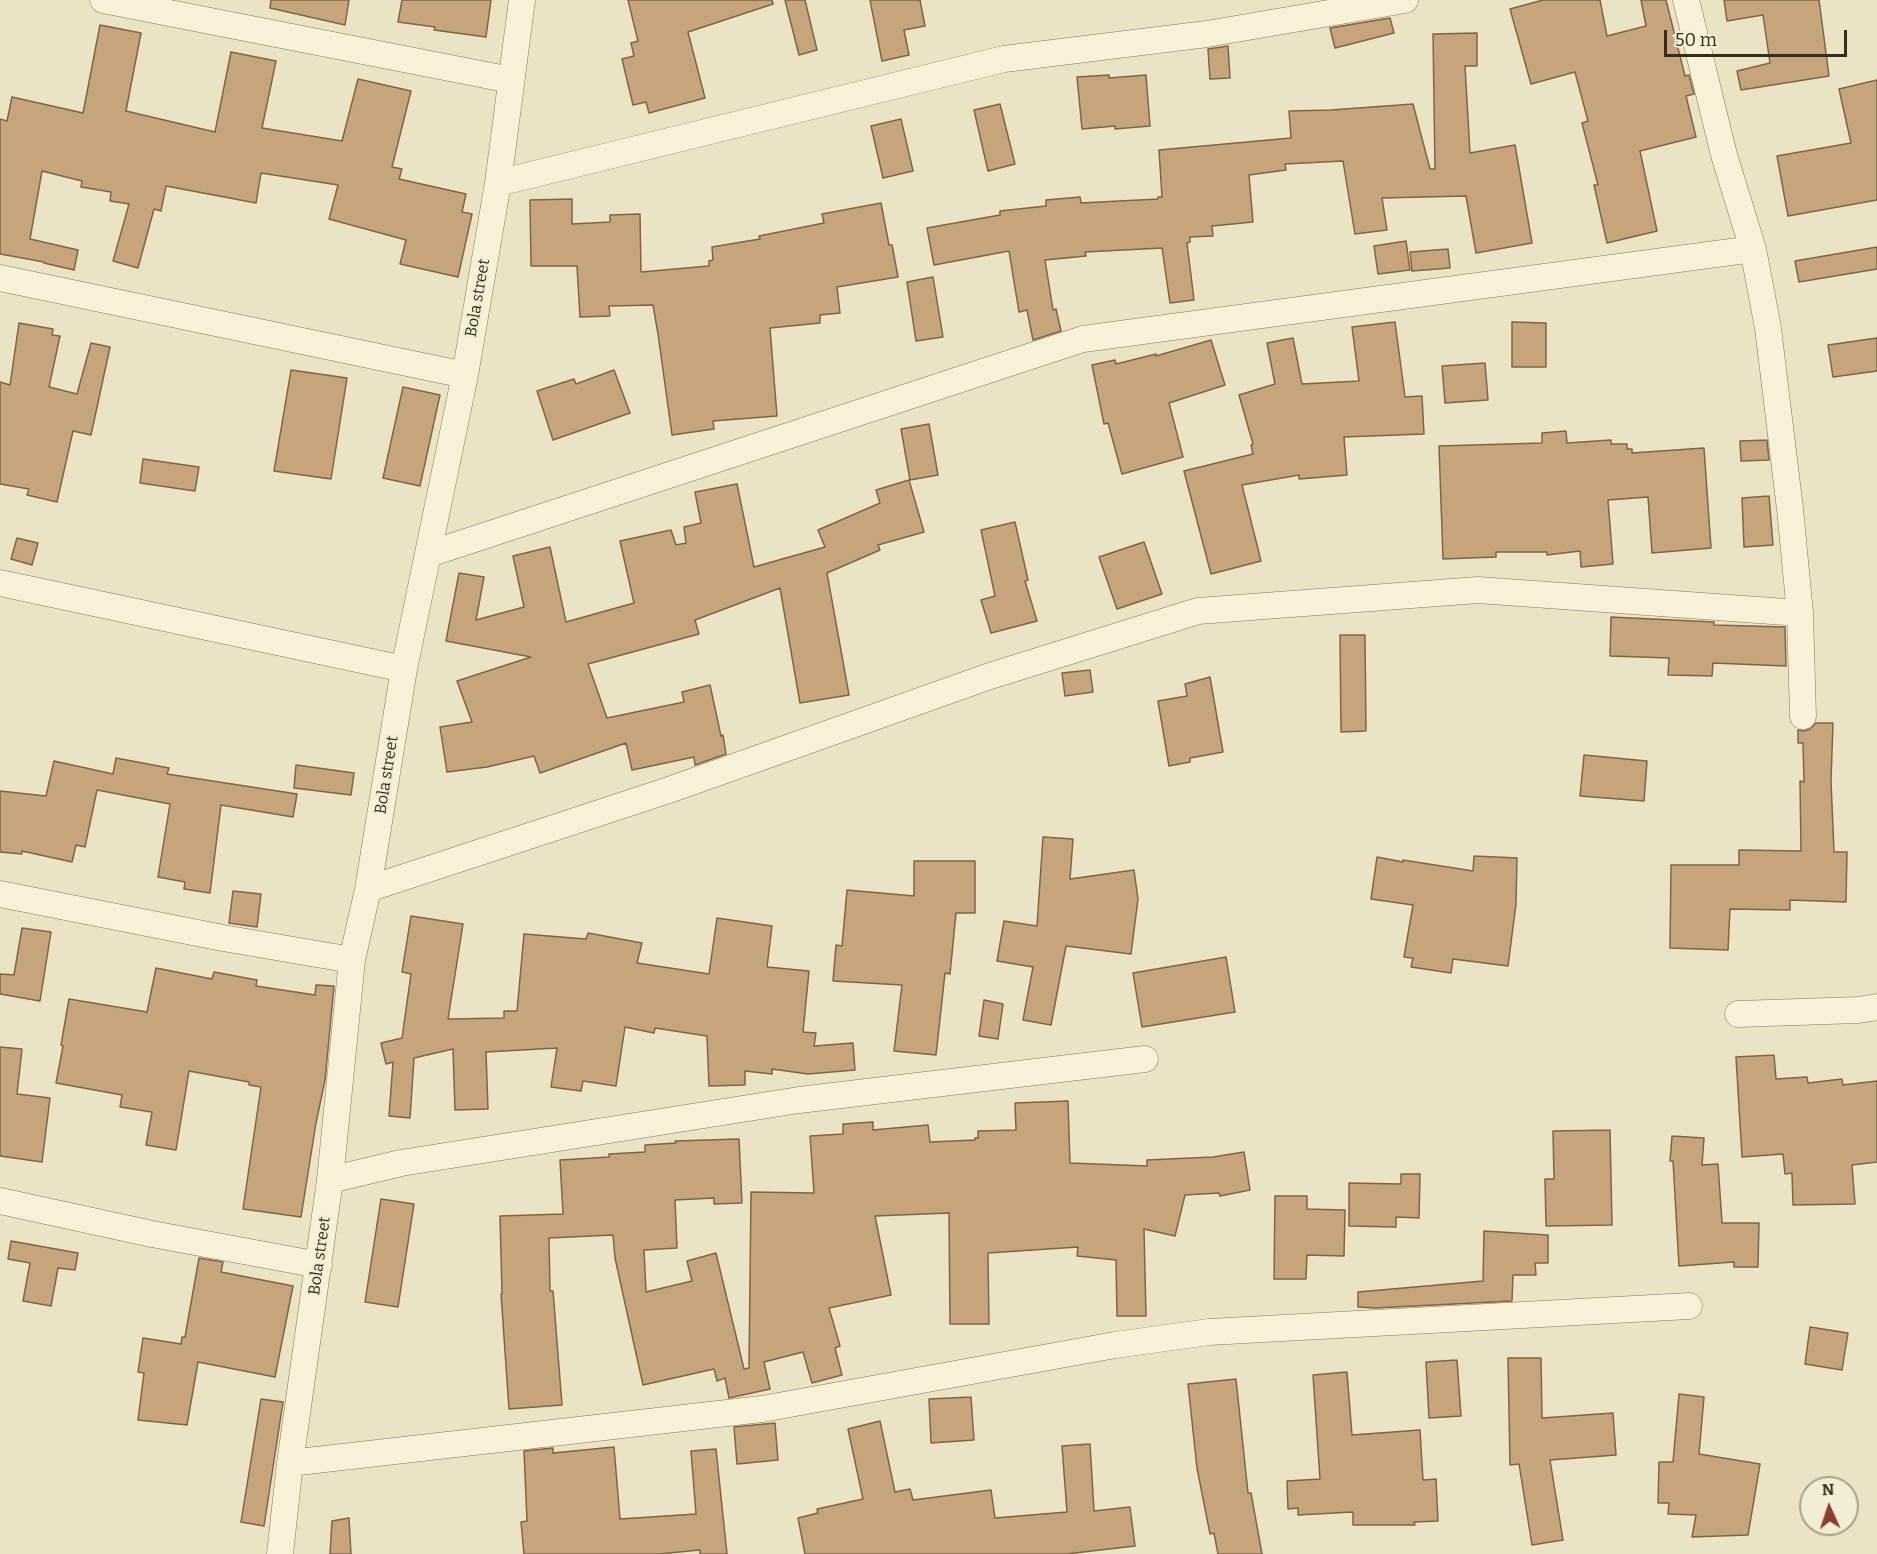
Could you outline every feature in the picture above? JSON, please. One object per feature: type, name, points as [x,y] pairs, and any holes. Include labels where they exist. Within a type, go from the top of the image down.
[{"type":"street","points":[[103,0],[511,80]]},
{"type":"street","name":"Bola street","points":[[280,1554],[290,1463],[330,1180],[352,960],[368,889],[404,669],[465,375],[498,183],[522,0]]},
{"type":"street","points":[[498,183],[1005,59],[1207,34],[1405,0]]},
{"type":"street","points":[[1686,0],[1724,155],[1753,249],[1768,328],[1779,405],[1800,613],[1803,716]]},
{"type":"street","points":[[429,554],[1083,339],[1753,249]]},
{"type":"street","points":[[0,278],[465,375]]},
{"type":"street","points":[[0,583],[404,669]]},
{"type":"street","points":[[368,889],[681,786],[990,676],[1198,610],[1478,590],[1800,613]]},
{"type":"street","points":[[0,894],[223,938],[352,960]]},
{"type":"street","points":[[1738,1014],[1858,1010],[1877,1007]]},
{"type":"street","points":[[330,1180],[401,1163],[799,1100],[1145,1059]]},
{"type":"street","points":[[0,1201],[152,1234],[318,1265]]},
{"type":"street","points":[[290,1463],[762,1409],[1115,1345],[1209,1332],[1689,1306]]},
{"type":"building","points":[[271,0],[349,0],[345,25],[270,8]]},
{"type":"building","points":[[402,0],[491,0],[486,37],[434,30],[435,27],[398,22]]},
{"type":"building","points":[[628,0],[772,0],[773,4],[688,32],[705,98],[649,113],[646,102],[633,105],[622,59],[634,56],[631,43],[638,41]]},
{"type":"building","points":[[785,0],[805,0],[817,50],[799,55]]},
{"type":"building","points":[[870,0],[920,0],[925,26],[904,30],[909,55],[882,61]]},
{"type":"building","points":[[1543,0],[1600,0],[1607,36],[1646,26],[1641,0],[1666,0],[1685,76],[1689,75],[1694,94],[1686,96],[1696,137],[1640,151],[1657,231],[1607,243],[1594,185],[1598,185],[1582,123],[1588,121],[1575,72],[1531,84],[1510,9]]},
{"type":"building","points":[[1724,0],[1819,0],[1829,76],[1741,90],[1737,71],[1770,63],[1763,15],[1727,21]]},
{"type":"building","points":[[1390,18],[1394,33],[1335,48],[1330,28]]},
{"type":"building","points":[[100,25],[141,33],[126,111],[215,132],[231,52],[276,61],[262,128],[342,141],[358,79],[411,91],[392,167],[402,169],[399,179],[466,194],[462,212],[472,214],[458,277],[400,264],[406,240],[329,219],[338,185],[261,173],[256,203],[166,186],[161,211],[154,209],[138,268],[113,261],[129,204],[110,201],[111,192],[81,187],[82,181],[42,171],[30,239],[78,250],[74,270],[0,254],[0,119],[7,121],[12,97],[83,113]]},
{"type":"building","points":[[1477,33],[1477,66],[1465,66],[1470,153],[1515,145],[1532,243],[1476,253],[1466,196],[1382,198],[1387,230],[1355,234],[1343,161],[1285,164],[1286,170],[1249,175],[1253,222],[1212,226],[1213,236],[1190,237],[1190,242],[1187,243],[1194,300],[1170,303],[1162,248],[1085,252],[1086,256],[1045,260],[1053,310],[1056,309],[1061,331],[1033,340],[1027,310],[1019,312],[1009,251],[934,265],[927,228],[1000,215],[1000,211],[1046,206],[1046,200],[1080,197],[1081,203],[1158,199],[1162,197],[1159,150],[1291,138],[1289,111],[1413,104],[1430,169],[1435,169],[1433,34]]},
{"type":"building","points":[[1228,46],[1230,78],[1210,79],[1208,49]]},
{"type":"building","points":[[1109,75],[1109,78],[1146,75],[1150,126],[1082,129],[1077,77]]},
{"type":"building","points":[[1877,80],[1877,200],[1788,216],[1777,156],[1851,143],[1839,89]]},
{"type":"building","points":[[1000,104],[1015,164],[988,171],[974,110]]},
{"type":"building","points":[[901,119],[913,171],[883,178],[871,126]]},
{"type":"building","points":[[572,199],[572,224],[610,222],[610,215],[640,214],[641,272],[709,266],[709,261],[713,260],[712,247],[760,239],[759,236],[824,223],[822,214],[881,203],[898,277],[837,287],[840,313],[820,315],[820,323],[770,328],[777,416],[713,421],[714,429],[672,435],[653,305],[609,306],[610,316],[580,317],[577,266],[531,266],[530,200]]},
{"type":"building","points":[[1406,241],[1410,270],[1378,274],[1374,246]]},
{"type":"building","points":[[1877,247],[1877,269],[1799,282],[1795,261]]},
{"type":"building","points":[[1448,249],[1450,268],[1412,271],[1410,252]]},
{"type":"building","points":[[933,277],[943,337],[916,341],[907,282]]},
{"type":"building","points":[[1395,322],[1405,397],[1422,396],[1424,434],[1344,437],[1347,475],[1299,479],[1299,475],[1242,485],[1261,561],[1211,574],[1184,471],[1253,454],[1251,445],[1253,444],[1239,395],[1275,384],[1267,343],[1293,338],[1302,384],[1359,381],[1352,327]]},
{"type":"building","points":[[1512,322],[1546,323],[1546,367],[1512,367]]},
{"type":"building","points":[[19,323],[53,329],[52,335],[60,336],[49,387],[77,394],[91,343],[110,347],[91,435],[73,431],[57,502],[27,495],[29,489],[0,484],[0,382],[10,385]]},
{"type":"building","points":[[1877,338],[1877,371],[1833,377],[1828,345]]},
{"type":"building","points":[[1211,340],[1225,385],[1169,403],[1183,457],[1122,474],[1108,423],[1104,424],[1092,365],[1115,360],[1116,364],[1156,354],[1156,356]]},
{"type":"building","points":[[1485,363],[1488,400],[1445,403],[1442,366]]},
{"type":"building","points":[[291,370],[347,378],[331,479],[274,471]]},
{"type":"building","points":[[614,370],[630,413],[553,440],[537,391],[574,379],[576,384]]},
{"type":"building","points":[[403,387],[440,395],[420,486],[383,478]]},
{"type":"building","points":[[929,424],[938,475],[910,480],[901,429]]},
{"type":"building","points":[[1566,431],[1567,443],[1611,440],[1611,444],[1627,444],[1627,449],[1632,449],[1632,453],[1704,448],[1711,548],[1652,553],[1648,497],[1608,500],[1613,564],[1581,567],[1580,551],[1547,555],[1547,552],[1496,552],[1496,557],[1443,559],[1439,446],[1542,443],[1542,433]]},
{"type":"building","points":[[1767,440],[1769,460],[1741,461],[1740,441]]},
{"type":"building","points":[[143,459],[199,467],[195,491],[140,483]]},
{"type":"building","points":[[909,480],[924,532],[878,545],[880,550],[827,573],[849,695],[800,703],[780,588],[695,620],[699,634],[588,664],[607,718],[684,702],[682,692],[710,685],[726,754],[695,765],[694,757],[632,770],[626,743],[540,773],[534,756],[487,767],[447,772],[440,727],[472,722],[457,681],[531,657],[446,641],[459,573],[484,577],[476,620],[524,607],[513,556],[550,547],[566,622],[634,603],[620,541],[671,530],[676,545],[686,543],[684,527],[701,523],[695,492],[737,484],[754,567],[825,547],[818,530],[880,503],[876,490]]},
{"type":"building","points":[[1769,496],[1773,545],[1744,547],[1742,498]]},
{"type":"building","points":[[1015,522],[1028,580],[1025,581],[1037,621],[991,633],[981,600],[995,596],[981,530]]},
{"type":"building","points":[[17,538],[38,543],[32,565],[11,559]]},
{"type":"building","points":[[1144,542],[1162,594],[1117,609],[1099,557]]},
{"type":"building","points":[[1611,617],[1714,622],[1714,625],[1785,627],[1786,666],[1713,663],[1712,676],[1668,675],[1669,658],[1610,656]]},
{"type":"building","points":[[1340,635],[1365,635],[1366,731],[1341,732]]},
{"type":"building","points":[[1090,670],[1093,692],[1065,696],[1062,673]]},
{"type":"building","points":[[1210,677],[1223,752],[1190,758],[1190,762],[1169,766],[1158,701],[1187,696],[1185,684]]},
{"type":"building","points":[[1816,723],[1833,723],[1831,781],[1834,852],[1847,852],[1846,902],[1790,900],[1790,910],[1730,909],[1728,950],[1670,948],[1671,865],[1739,865],[1739,850],[1801,851],[1800,781],[1804,782],[1803,743],[1798,743],[1798,730],[1810,729]]},
{"type":"building","points":[[1584,755],[1647,761],[1644,801],[1580,796]]},
{"type":"building","points":[[116,758],[169,768],[167,774],[297,794],[293,817],[221,805],[210,893],[184,889],[185,882],[158,877],[170,804],[97,790],[85,847],[76,845],[72,862],[22,851],[22,854],[0,852],[0,791],[46,796],[54,761],[113,774]]},
{"type":"building","points":[[296,765],[354,773],[351,795],[294,788]]},
{"type":"building","points":[[1043,837],[1073,839],[1070,879],[1134,870],[1138,899],[1131,954],[1066,946],[1051,1025],[1023,1020],[1033,967],[997,961],[1004,921],[1037,926]]},
{"type":"building","points":[[1474,856],[1517,858],[1516,904],[1508,966],[1453,959],[1451,973],[1411,967],[1413,958],[1404,957],[1413,905],[1371,899],[1377,857],[1473,871]]},
{"type":"building","points":[[914,861],[975,861],[975,913],[956,913],[950,974],[945,973],[936,1055],[894,1051],[902,985],[833,981],[836,945],[842,946],[847,890],[914,896]]},
{"type":"building","points":[[233,891],[261,894],[257,927],[229,923]]},
{"type":"building","points":[[411,916],[463,924],[448,1019],[504,1018],[504,1011],[517,1011],[524,934],[586,939],[588,933],[642,943],[637,963],[709,974],[717,918],[772,926],[767,967],[809,971],[803,1032],[816,1033],[814,1046],[853,1043],[855,1070],[808,1074],[772,1069],[772,1074],[745,1071],[745,1085],[709,1086],[707,1036],[655,1028],[654,1033],[625,1027],[616,1086],[583,1081],[581,1091],[551,1087],[557,1048],[486,1052],[488,1109],[455,1110],[453,1049],[414,1058],[410,1118],[389,1116],[393,1062],[386,1064],[381,1043],[402,1038],[411,974],[402,972]]},
{"type":"building","points":[[22,928],[51,932],[40,1001],[0,994],[0,974],[14,975]]},
{"type":"building","points":[[1226,957],[1235,1012],[1142,1027],[1133,973]]},
{"type":"building","points":[[156,968],[212,979],[214,972],[257,980],[256,986],[315,995],[316,985],[334,986],[325,1080],[301,1217],[243,1209],[261,1087],[249,1085],[249,1082],[189,1071],[176,1150],[146,1145],[152,1112],[120,1107],[122,1095],[56,1083],[69,999],[147,1012]]},
{"type":"building","points":[[984,1000],[1003,1004],[998,1039],[979,1036]]},
{"type":"building","points":[[0,1047],[22,1049],[17,1094],[50,1098],[42,1162],[0,1156]]},
{"type":"building","points":[[1774,1055],[1776,1079],[1807,1077],[1808,1083],[1842,1079],[1843,1085],[1877,1081],[1877,1162],[1852,1165],[1855,1204],[1793,1205],[1792,1173],[1785,1174],[1783,1154],[1742,1157],[1736,1057]]},
{"type":"building","points":[[1068,1101],[1070,1163],[1147,1166],[1147,1160],[1213,1157],[1244,1152],[1250,1190],[1220,1196],[1219,1193],[1185,1195],[1175,1236],[1144,1229],[1146,1316],[1117,1316],[1116,1260],[1077,1256],[1078,1247],[988,1253],[989,1324],[950,1324],[949,1213],[875,1216],[891,1295],[829,1308],[840,1346],[835,1348],[842,1375],[812,1383],[803,1352],[764,1362],[770,1389],[729,1398],[725,1378],[717,1381],[714,1369],[643,1385],[615,1258],[613,1235],[549,1238],[550,1291],[553,1291],[562,1405],[509,1409],[501,1294],[500,1216],[563,1214],[560,1160],[645,1152],[645,1145],[676,1143],[675,1141],[739,1139],[742,1203],[714,1204],[714,1198],[675,1200],[677,1248],[644,1250],[646,1292],[692,1281],[687,1261],[716,1253],[744,1369],[749,1368],[751,1192],[814,1193],[810,1136],[843,1134],[843,1124],[873,1122],[873,1130],[928,1125],[930,1142],[975,1140],[978,1138],[978,1131],[1016,1130],[1015,1103]]},
{"type":"building","points":[[1610,1130],[1612,1225],[1546,1226],[1545,1179],[1554,1179],[1553,1131]]},
{"type":"building","points":[[1672,1136],[1704,1138],[1702,1165],[1718,1164],[1722,1223],[1759,1223],[1758,1267],[1734,1267],[1734,1262],[1679,1266],[1673,1161],[1670,1161]]},
{"type":"building","points":[[1401,1174],[1420,1174],[1419,1218],[1396,1217],[1396,1227],[1349,1226],[1349,1183],[1401,1184]]},
{"type":"building","points":[[1275,1196],[1307,1196],[1307,1209],[1345,1210],[1344,1256],[1307,1255],[1306,1279],[1274,1279]]},
{"type":"building","points":[[381,1199],[414,1204],[398,1307],[365,1302]]},
{"type":"building","points":[[1484,1231],[1548,1235],[1548,1263],[1535,1263],[1536,1275],[1513,1275],[1512,1301],[1358,1307],[1358,1292],[1483,1281]]},
{"type":"building","points":[[11,1241],[78,1253],[75,1270],[58,1268],[51,1306],[23,1301],[30,1263],[8,1259]]},
{"type":"building","points":[[199,1258],[223,1262],[221,1272],[293,1286],[275,1377],[198,1362],[187,1425],[138,1420],[144,1373],[138,1372],[143,1338],[181,1344],[182,1337],[185,1337]]},
{"type":"building","points":[[1810,1327],[1848,1333],[1842,1370],[1805,1364]]},
{"type":"building","points":[[1508,1358],[1541,1358],[1542,1418],[1613,1413],[1616,1455],[1550,1460],[1563,1540],[1532,1545],[1519,1464],[1510,1465]]},
{"type":"building","points":[[1457,1360],[1461,1416],[1429,1418],[1426,1362]]},
{"type":"building","points":[[1347,1372],[1352,1435],[1420,1430],[1423,1480],[1436,1479],[1438,1521],[1414,1522],[1415,1525],[1353,1525],[1353,1512],[1298,1515],[1298,1508],[1288,1509],[1287,1481],[1320,1479],[1313,1375]]},
{"type":"building","points":[[1236,1379],[1248,1493],[1251,1493],[1262,1554],[1218,1554],[1214,1533],[1210,1534],[1197,1468],[1188,1384]]},
{"type":"building","points":[[1679,1394],[1704,1397],[1699,1454],[1760,1464],[1748,1535],[1692,1537],[1696,1515],[1668,1514],[1669,1503],[1658,1503],[1659,1462],[1673,1462]]},
{"type":"building","points":[[971,1397],[974,1440],[931,1443],[929,1399]]},
{"type":"building","points":[[261,1399],[283,1402],[264,1526],[241,1522]]},
{"type":"building","points":[[880,1421],[895,1492],[910,1489],[913,1500],[991,1490],[995,1518],[1067,1512],[1062,1446],[1090,1444],[1094,1511],[1130,1507],[1135,1546],[1066,1554],[805,1554],[798,1518],[818,1513],[817,1509],[863,1499],[848,1429]]},
{"type":"building","points":[[775,1423],[778,1460],[737,1464],[734,1427]]},
{"type":"building","points":[[614,1447],[620,1519],[696,1514],[691,1451],[716,1449],[727,1554],[700,1554],[700,1550],[659,1554],[524,1554],[521,1522],[527,1521],[524,1451],[553,1448],[553,1453]]},
{"type":"building","points":[[349,1518],[351,1554],[330,1554],[332,1521]]}]
